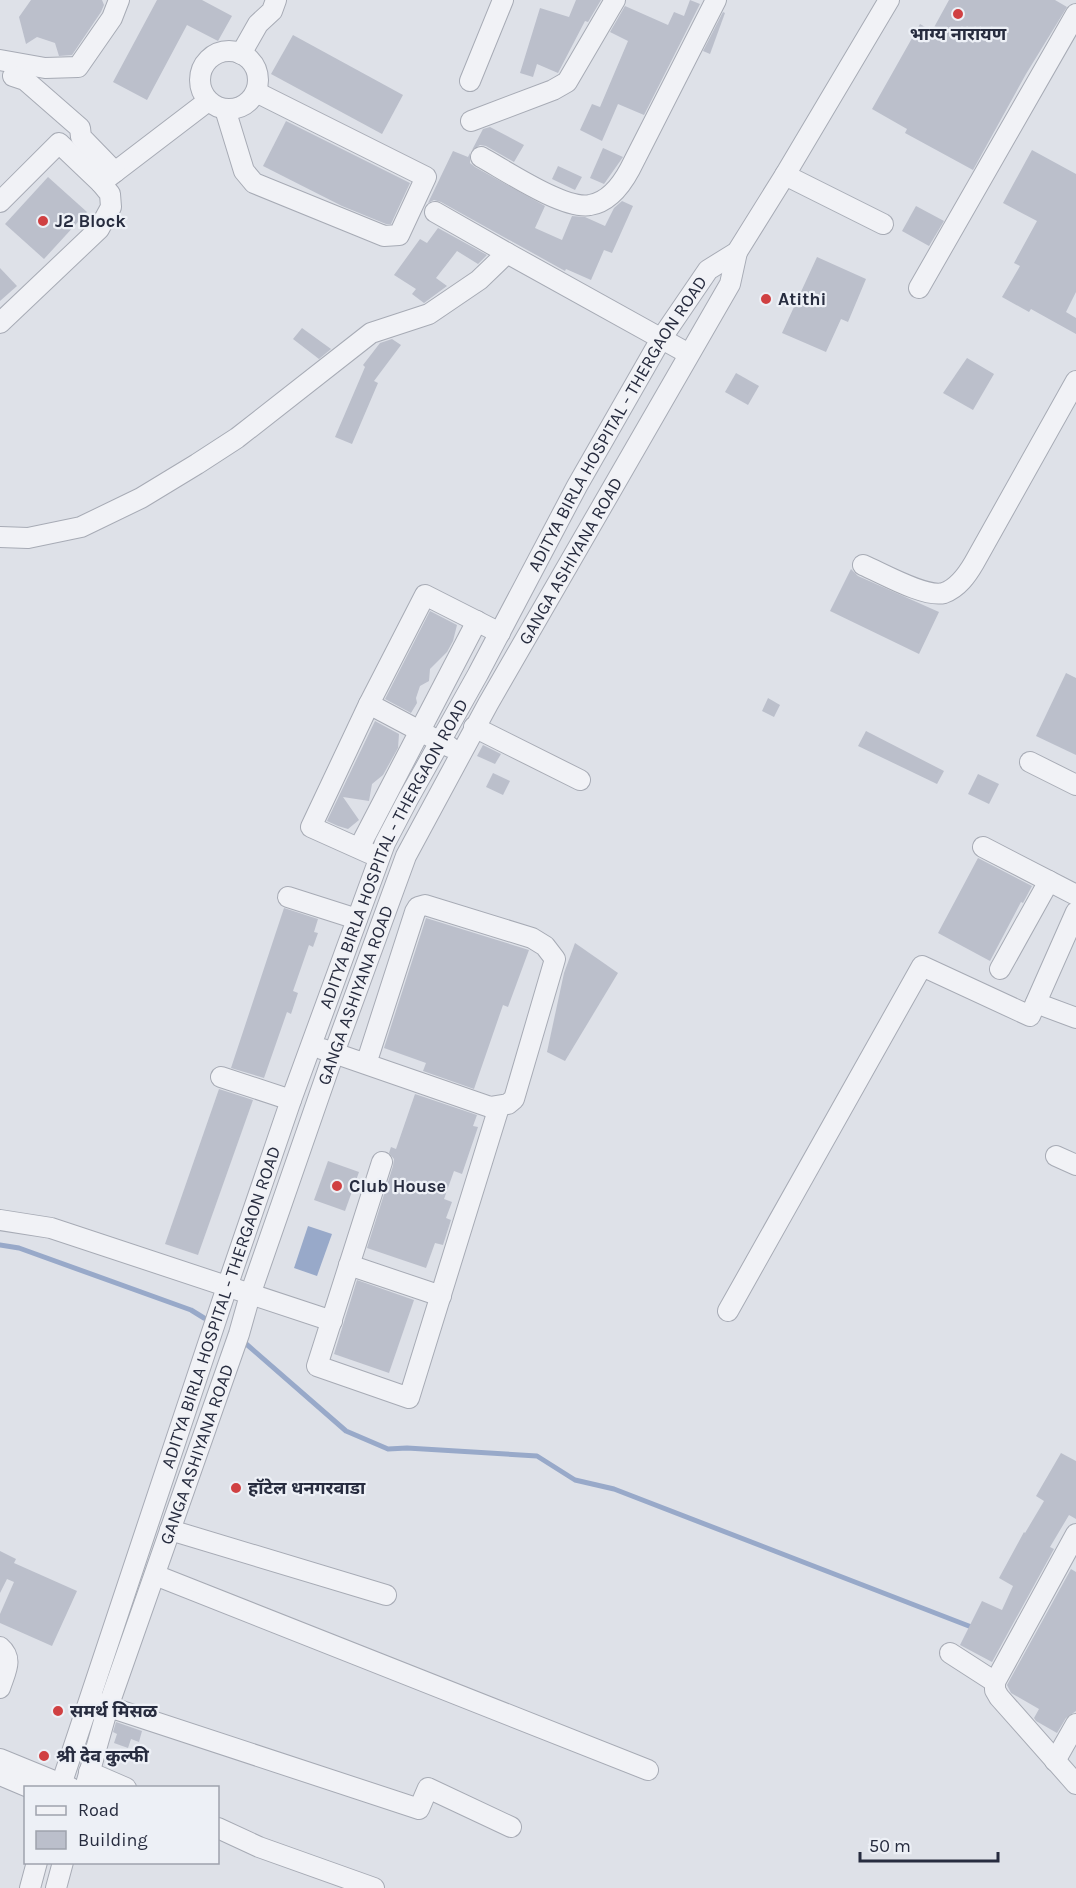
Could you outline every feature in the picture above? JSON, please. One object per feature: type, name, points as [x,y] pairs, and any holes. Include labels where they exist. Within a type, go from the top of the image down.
[{"type":"street","points":[[4,66],[78,67],[112,18],[119,0]]},
{"type":"street","points":[[470,81],[503,0]]},
{"type":"street","points":[[471,121],[553,90],[567,82],[615,0]]},
{"type":"street","points":[[481,157],[565,202],[582,206],[592,205],[608,196],[623,181],[630,169],[716,0]]},
{"type":"street","name":"ADITYA BIRLA HOSPITAL - THERGAON ROAD","points":[[64,1786],[89,1700],[227,1287],[291,1100],[380,857],[408,800],[500,633],[577,486],[661,339],[708,270],[737,252],[889,0]]},
{"type":"street","points":[[241,54],[267,9]]},
{"type":"street","points":[[919,288],[1076,14]]},
{"type":"street","points":[[108,178],[216,105],[243,106],[250,100],[256,92],[258,83],[254,65],[241,54],[230,51],[220,52],[204,64],[200,73],[200,83],[202,93],[216,105],[244,171],[254,183],[384,236],[399,235],[426,177],[256,92]]},
{"type":"street","points":[[0,323],[99,229],[111,207],[108,178],[81,137],[80,128],[25,80],[4,66]]},
{"type":"street","points":[[0,202],[59,143],[108,178]]},
{"type":"street","points":[[785,174],[883,224]]},
{"type":"street","points":[[435,212],[689,354]]},
{"type":"street","name":"GANGA ASHIYANA ROAD","points":[[87,1780],[108,1707],[239,1334],[250,1295],[334,1053],[405,856],[474,727],[730,284],[737,252]]},
{"type":"street","points":[[0,537],[28,538],[81,526],[141,498],[237,438],[371,333],[429,314],[479,280],[507,253]]},
{"type":"street","points":[[863,565],[927,593],[943,593],[957,586],[974,563],[1076,381]]},
{"type":"street","points":[[380,857],[311,827],[369,704],[425,595],[500,633]]},
{"type":"street","points":[[359,849],[477,621]]},
{"type":"street","points":[[369,704],[460,753]]},
{"type":"street","points":[[474,727],[580,780]]},
{"type":"street","points":[[1030,762],[1076,785]]},
{"type":"street","points":[[983,847],[1076,895]]},
{"type":"street","points":[[1000,969],[1049,881]]},
{"type":"street","points":[[288,897],[357,919]]},
{"type":"street","points":[[311,1045],[490,1107],[508,1104],[514,1099],[555,959],[545,946],[532,938],[425,905],[418,907],[366,1064]]},
{"type":"street","points":[[1033,1009],[1076,912]]},
{"type":"street","points":[[728,1311],[922,966],[1033,1009],[1076,1018]]},
{"type":"street","points":[[221,1077],[291,1100]]},
{"type":"street","points":[[382,1162],[317,1366],[409,1398],[499,1107]]},
{"type":"street","points":[[1056,1156],[1076,1165]]},
{"type":"street","points":[[0,1220],[51,1228],[332,1321]]},
{"type":"street","points":[[349,1265],[441,1296]]},
{"type":"street","points":[[170,1530],[386,1595]]},
{"type":"street","points":[[1076,1534],[995,1682],[995,1690],[999,1697],[1076,1784]]},
{"type":"street","points":[[155,1575],[648,1770]]},
{"type":"street","points":[[0,1647],[6,1652],[9,1662],[0,1688]]},
{"type":"street","points":[[950,1653],[995,1682]]},
{"type":"street","points":[[89,1700],[419,1809],[428,1788],[511,1827]]},
{"type":"street","points":[[1055,1761],[1076,1725]]},
{"type":"street","points":[[0,1759],[64,1786]]},
{"type":"street","points":[[0,1775],[26,1786]]},
{"type":"street","points":[[87,1780],[116,1786]]},
{"type":"street","points":[[219,1828],[259,1847],[374,1888]]},
{"type":"street","points":[[30,1888],[37,1864]]},
{"type":"street","points":[[56,1888],[63,1864]]},
{"type":"water","points":[[308,1226],[332,1234],[317,1276],[294,1268]]},
{"type":"building","points":[[31,0],[102,0],[104,5],[72,55],[59,56],[55,43],[37,37],[26,44],[19,17]]},
{"type":"building","points":[[157,0],[202,0],[232,16],[218,41],[187,25],[147,100],[113,82]]},
{"type":"building","points":[[576,0],[601,0],[588,22],[585,21],[558,73],[537,64],[533,77],[520,73],[540,8],[569,17]]},
{"type":"building","points":[[690,0],[700,4],[644,115],[618,104],[602,141],[580,130],[592,104],[600,107],[628,41],[610,32],[625,6],[668,25],[674,12],[684,16]]},
{"type":"building","points":[[949,0],[1055,0],[1067,7],[1026,74],[973,170],[905,133],[907,129],[872,109],[920,24],[932,31]]},
{"type":"building","points":[[723,12],[725,13],[710,54],[703,51]]},
{"type":"building","points":[[293,35],[403,95],[382,134],[271,74]]},
{"type":"building","points":[[286,121],[410,183],[391,224],[342,206],[263,166]]},
{"type":"building","points":[[490,127],[524,145],[514,162],[486,146],[480,145],[472,150],[483,129]]},
{"type":"building","points":[[603,148],[623,157],[604,184],[590,178]]},
{"type":"building","points":[[1032,150],[1076,174],[1076,292],[1066,312],[1076,318],[1076,334],[1031,309],[1029,312],[1002,297],[1020,266],[1014,263],[1037,221],[1003,203]]},
{"type":"building","points":[[453,151],[468,157],[470,153],[470,163],[475,167],[545,206],[535,228],[562,240],[572,216],[585,217],[605,226],[614,208],[622,201],[633,206],[612,253],[604,250],[591,280],[566,269],[565,271],[441,202],[434,200],[428,203]]},
{"type":"building","points":[[558,166],[582,177],[575,190],[552,179]]},
{"type":"building","name":"J2 Block","points":[[48,177],[87,212],[44,259],[5,224]]},
{"type":"building","points":[[916,206],[944,221],[929,246],[902,231]]},
{"type":"building","points":[[438,228],[487,255],[478,264],[457,251],[436,278],[447,286],[424,303],[412,294],[416,289],[394,275],[420,239],[427,243]]},
{"type":"building","points":[[817,257],[866,279],[848,322],[841,319],[826,352],[782,333]]},
{"type":"building","points":[[0,268],[17,286],[0,301]]},
{"type":"building","points":[[302,328],[331,349],[319,359],[293,339]]},
{"type":"building","points":[[392,339],[401,345],[374,381],[378,383],[352,444],[335,437],[365,367],[363,365],[380,343]]},
{"type":"building","points":[[967,358],[994,374],[973,410],[943,393]]},
{"type":"building","points":[[736,373],[759,386],[748,405],[725,392]]},
{"type":"building","points":[[851,569],[858,576],[939,612],[919,654],[830,611]]},
{"type":"building","points":[[430,611],[457,625],[453,641],[447,652],[430,669],[429,681],[420,686],[416,698],[417,703],[411,713],[385,699]]},
{"type":"building","points":[[1066,673],[1076,678],[1076,755],[1036,736]]},
{"type":"building","points":[[768,698],[780,705],[774,717],[762,711]]},
{"type":"building","points":[[375,721],[399,734],[398,748],[383,775],[372,784],[369,801],[343,797],[359,820],[348,829],[338,826],[327,821]]},
{"type":"building","points":[[866,731],[944,771],[937,784],[858,746]]},
{"type":"building","points":[[483,745],[501,754],[495,764],[477,756]]},
{"type":"building","points":[[493,773],[510,781],[503,795],[486,787]]},
{"type":"building","points":[[978,774],[999,784],[989,804],[968,794]]},
{"type":"building","points":[[978,858],[1032,886],[990,961],[938,933]]},
{"type":"building","points":[[284,908],[318,919],[314,932],[318,933],[313,947],[309,945],[293,991],[298,993],[291,1014],[287,1012],[264,1078],[231,1068]]},
{"type":"building","points":[[426,918],[529,950],[508,1007],[503,1005],[474,1089],[423,1071],[426,1063],[384,1048]]},
{"type":"building","points":[[575,943],[618,973],[565,1061],[547,1052],[564,973]]},
{"type":"building","points":[[219,1089],[253,1100],[198,1255],[165,1244]]},
{"type":"building","points":[[415,1094],[477,1115],[473,1126],[478,1127],[462,1174],[454,1171],[444,1199],[452,1202],[446,1218],[451,1220],[443,1245],[435,1243],[426,1268],[367,1248],[393,1166],[394,1159],[389,1153],[391,1147],[396,1149]]},
{"type":"building","name":"Club House","points":[[328,1161],[359,1172],[345,1211],[314,1200]]},
{"type":"building","points":[[357,1280],[414,1300],[389,1373],[334,1354]]},
{"type":"building","points":[[1061,1453],[1076,1461],[1076,1519],[1069,1515],[1050,1547],[1054,1549],[992,1662],[960,1645],[982,1601],[1002,1610],[1013,1586],[999,1578],[1044,1501],[1036,1496]]},
{"type":"building","points":[[0,1551],[16,1559],[14,1563],[77,1591],[52,1646],[0,1623],[0,1614],[14,1582],[7,1579],[0,1593]]},
{"type":"building","points":[[1071,1569],[1076,1572],[1076,1711],[1066,1718],[1057,1733],[1036,1721],[1034,1718],[1039,1709],[1011,1693],[1007,1685]]},
{"type":"building","points":[[116,1722],[142,1731],[139,1742],[131,1739],[128,1748],[114,1743],[117,1734],[113,1732]]},
{"type":"waterway","points":[[0,1245],[19,1248],[191,1310],[204,1318]]},
{"type":"waterway","points":[[244,1342],[346,1431],[388,1449],[407,1448],[537,1456],[575,1480],[614,1489],[974,1628]]},
{"type":"place","name":"भाग्य नारायण","points":[[958,14]]},
{"type":"place","name":"J2 Block","points":[[43,221]]},
{"type":"place","name":"Atithi","points":[[766,299]]},
{"type":"place","name":"Club House","points":[[337,1186]]},
{"type":"place","name":"हॉटेल धनगरवाडा","points":[[236,1488]]},
{"type":"place","name":"समर्थ मिसळ","points":[[58,1711]]},
{"type":"place","name":"श्री देव कुल्फी","points":[[44,1756]]}]
